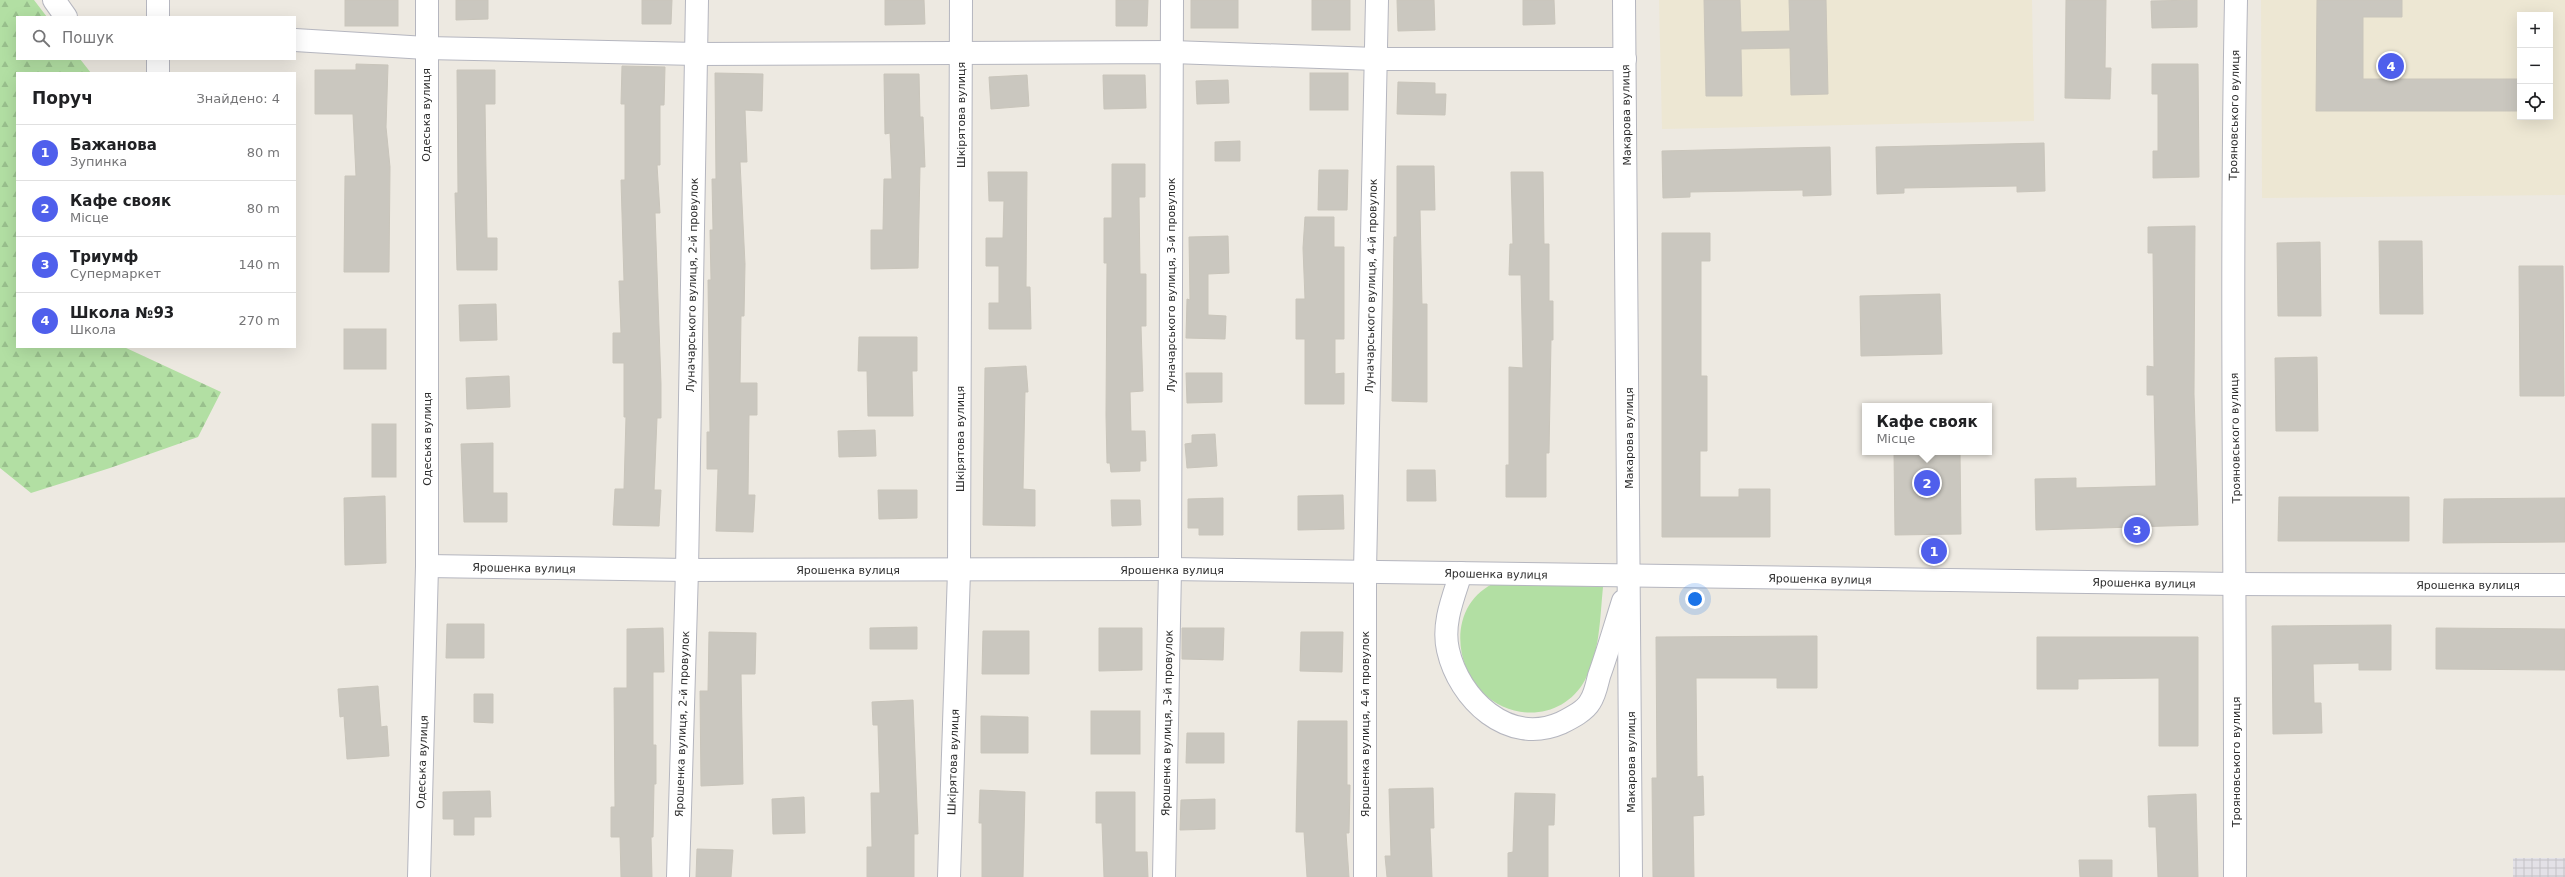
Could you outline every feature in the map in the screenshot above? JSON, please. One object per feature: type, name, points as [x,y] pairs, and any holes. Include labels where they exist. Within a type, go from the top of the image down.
[{"type":"street","points":[[54,0],[65,16]]},
{"type":"street","points":[[158,0],[158,16]]},
{"type":"street","name":"Одеська вулиця","points":[[419,877],[428,566],[427,0]]},
{"type":"street","name":"Луначарського вулиця, 2-й провулок","points":[[687,570],[697,0]]},
{"type":"street","name":"Шкірятова вулиця","points":[[949,877],[959,571],[961,0]]},
{"type":"street","name":"Луначарського вулиця, 3-й провулок","points":[[1170,569],[1172,0]]},
{"type":"street","name":"Луначарського вулиця, 4-й провулок","points":[[1365,571],[1377,0]]},
{"type":"street","name":"Макарова вулиця","points":[[1624,0],[1630,577],[1631,877]]},
{"type":"street","name":"Трояновського вулиця","points":[[2235,877],[2236,584],[2232,200],[2236,0]]},
{"type":"street","points":[[296,40],[426,48],[697,54],[1172,52],[1376,59],[1625,59]]},
{"type":"street","points":[[158,60],[158,72]]},
{"type":"street","name":"Ярошенка вулиця","points":[[428,566],[687,570],[959,571],[1170,569],[1365,571],[1630,577],[2236,584],[2565,585]]},
{"type":"street","name":"Ярошенка вулиця, 3-й провулок","points":[[1164,877],[1170,569]]},
{"type":"street","name":"Ярошенка вулиця, 2-й провулок","points":[[678,877],[687,570]]},
{"type":"street","name":"Ярошенка вулиця, 4-й провулок","points":[[1365,571],[1365,877]]},
{"type":"street","points":[[1461,573],[1446,627],[1448,650],[1458,677],[1471,698],[1487,714],[1508,724],[1530,729],[1554,726],[1573,717],[1590,703],[1630,577]]},
{"type":"shaded area","points":[[1659,0],[2032,0],[2034,121],[1662,129]]},
{"type":"shaded area","points":[[2261,0],[2565,0],[2565,195],[2262,198]]},
{"type":"shaded area","points":[[2513,858],[2565,858],[2565,877],[2513,877]]},
{"type":"green space","points":[[0,0],[34,0],[46,16],[16,16],[16,60],[81,60],[90,72],[16,72],[16,348],[126,348],[221,392],[198,437],[110,468],[31,493],[0,468]]},
{"type":"green space","points":[[1497,582],[1603,587],[1594,658],[1585,680],[1576,693],[1564,703],[1551,709],[1537,712],[1523,712],[1508,709],[1494,702],[1482,692],[1472,679],[1465,663],[1461,647],[1461,631],[1464,616],[1471,602],[1482,591]]},
{"type":"building","points":[[345,0],[398,0],[398,26],[345,26]]},
{"type":"building","points":[[456,0],[488,0],[488,19],[456,20]]},
{"type":"building","points":[[642,0],[672,0],[671,24],[642,24]]},
{"type":"building","points":[[885,0],[924,0],[925,24],[885,25]]},
{"type":"building","points":[[1116,0],[1148,0],[1147,26],[1116,26]]},
{"type":"building","points":[[1191,0],[1238,0],[1238,28],[1191,28]]},
{"type":"building","points":[[1312,0],[1350,0],[1350,30],[1312,30]]},
{"type":"building","points":[[1397,0],[1434,0],[1435,30],[1398,31]]},
{"type":"building","points":[[1523,0],[1554,0],[1555,24],[1523,25]]},
{"type":"building","points":[[1704,0],[1740,0],[1741,32],[1790,31],[1789,0],[1826,0],[1828,94],[1791,95],[1790,48],[1741,49],[1742,96],[1706,96]]},
{"type":"building","points":[[2066,0],[2106,0],[2105,68],[2111,68],[2110,99],[2065,98]]},
{"type":"building","points":[[2197,0],[2197,27],[2152,28],[2151,1]]},
{"type":"building","points":[[2317,0],[2402,0],[2402,17],[2363,17],[2363,79],[2517,79],[2517,111],[2316,111]]},
{"type":"building","points":[[356,64],[388,65],[386,127],[390,167],[389,272],[344,272],[345,176],[356,176],[353,114],[315,114],[315,70],[356,70]]},
{"type":"building","points":[[2152,64],[2198,64],[2199,177],[2153,178],[2153,151],[2158,151],[2158,94],[2152,94]]},
{"type":"building","points":[[622,66],[665,67],[664,105],[660,105],[660,165],[657,165],[660,213],[655,213],[661,418],[657,418],[654,490],[661,490],[659,526],[613,525],[615,489],[624,489],[626,417],[624,417],[624,363],[613,363],[613,333],[621,333],[619,281],[624,281],[621,180],[625,180],[625,104],[621,104]]},
{"type":"building","points":[[457,70],[495,70],[495,104],[485,104],[487,238],[497,238],[497,270],[457,270],[455,193],[458,193]]},
{"type":"building","points":[[715,73],[763,74],[762,111],[745,110],[747,162],[740,162],[745,264],[744,316],[741,316],[740,383],[757,383],[757,415],[749,415],[748,495],[755,495],[753,532],[716,531],[718,469],[707,469],[707,432],[710,432],[708,280],[711,280],[710,230],[713,230],[712,179],[716,179]]},
{"type":"building","points":[[1310,73],[1348,73],[1348,110],[1310,110]]},
{"type":"building","points":[[884,74],[919,74],[920,117],[923,117],[925,167],[920,167],[918,268],[871,269],[871,230],[883,230],[884,179],[892,179],[890,133],[885,134]]},
{"type":"building","points":[[1027,75],[1029,106],[991,109],[989,77]]},
{"type":"building","points":[[1103,75],[1145,75],[1146,108],[1104,109]]},
{"type":"building","points":[[1228,80],[1229,103],[1197,104],[1196,81]]},
{"type":"building","points":[[1398,82],[1435,83],[1435,94],[1446,94],[1445,115],[1397,114]]},
{"type":"building","points":[[1240,141],[1240,161],[1215,161],[1215,142]]},
{"type":"building","points":[[2044,143],[2045,191],[2017,192],[2017,186],[1904,188],[1904,193],[1877,194],[1876,147]]},
{"type":"building","points":[[1830,147],[1831,195],[1803,196],[1803,190],[1690,192],[1690,197],[1663,198],[1662,151]]},
{"type":"building","points":[[1112,164],[1145,164],[1145,197],[1139,197],[1140,274],[1146,274],[1146,326],[1141,326],[1143,391],[1130,392],[1131,431],[1145,431],[1146,461],[1140,461],[1140,471],[1111,472],[1110,463],[1107,463],[1107,263],[1104,263],[1104,218],[1112,218]]},
{"type":"building","points":[[1397,166],[1434,166],[1435,210],[1420,210],[1422,304],[1427,304],[1427,402],[1392,401],[1394,237],[1397,237]]},
{"type":"building","points":[[1319,170],[1348,170],[1347,210],[1318,210]]},
{"type":"building","points":[[988,172],[1027,172],[1026,287],[1030,287],[1031,329],[989,329],[989,303],[999,303],[999,266],[986,266],[986,238],[1003,238],[1004,201],[989,201]]},
{"type":"building","points":[[1511,172],[1543,172],[1544,244],[1549,244],[1549,301],[1553,301],[1549,453],[1546,453],[1546,497],[1506,497],[1506,465],[1509,465],[1509,367],[1523,368],[1521,275],[1509,275],[1510,244],[1513,244]]},
{"type":"building","points":[[1305,217],[1334,217],[1334,247],[1344,247],[1344,339],[1335,339],[1335,374],[1344,373],[1344,404],[1305,404],[1305,339],[1296,339],[1296,299],[1305,299],[1303,248]]},
{"type":"building","points":[[2195,226],[2194,394],[2198,525],[2036,530],[2035,479],[2076,478],[2076,488],[2156,486],[2154,395],[2147,395],[2147,366],[2154,367],[2153,253],[2148,253],[2148,227]]},
{"type":"building","points":[[1662,233],[1710,233],[1710,261],[1701,261],[1701,376],[1707,376],[1707,451],[1700,451],[1700,497],[1739,497],[1739,489],[1770,489],[1770,537],[1662,537]]},
{"type":"building","points":[[1228,236],[1229,273],[1208,274],[1208,315],[1226,316],[1225,339],[1186,338],[1187,299],[1190,300],[1189,237]]},
{"type":"building","points":[[2379,241],[2422,241],[2423,314],[2380,314]]},
{"type":"building","points":[[2320,242],[2321,316],[2278,316],[2277,243]]},
{"type":"building","points":[[2519,266],[2563,266],[2564,396],[2520,396]]},
{"type":"building","points":[[1940,294],[1942,354],[1861,356],[1860,296]]},
{"type":"building","points":[[496,304],[497,340],[460,341],[459,305]]},
{"type":"building","points":[[344,329],[386,329],[386,369],[344,369]]},
{"type":"building","points":[[859,337],[917,337],[917,371],[912,371],[913,416],[868,416],[867,371],[858,371]]},
{"type":"building","points":[[2317,357],[2318,431],[2276,431],[2275,358]]},
{"type":"building","points":[[1026,366],[1028,392],[1025,392],[1023,489],[1035,490],[1035,526],[983,525],[985,368]]},
{"type":"building","points":[[1186,373],[1222,373],[1222,402],[1187,403]]},
{"type":"building","points":[[509,376],[510,407],[467,409],[466,378]]},
{"type":"building","points":[[372,424],[396,424],[396,477],[372,477]]},
{"type":"building","points":[[875,430],[876,456],[839,457],[838,431]]},
{"type":"building","points":[[1215,434],[1217,466],[1187,468],[1185,444],[1192,443],[1192,435]]},
{"type":"building","points":[[493,443],[493,493],[507,493],[507,522],[464,522],[461,444]]},
{"type":"building","points":[[1894,455],[1960,455],[1961,534],[1895,535]]},
{"type":"building","points":[[1407,470],[1435,470],[1436,501],[1407,501]]},
{"type":"building","points":[[878,490],[917,490],[917,518],[879,519]]},
{"type":"building","points":[[1343,495],[1344,529],[1298,530],[1298,496]]},
{"type":"building","points":[[385,496],[386,563],[345,565],[344,498]]},
{"type":"building","points":[[2279,497],[2409,497],[2409,541],[2278,541]]},
{"type":"building","points":[[1223,498],[1223,535],[1199,535],[1199,528],[1188,528],[1188,499]]},
{"type":"building","points":[[2565,498],[2565,542],[2443,543],[2444,499]]},
{"type":"building","points":[[1111,500],[1140,500],[1141,525],[1112,526]]},
{"type":"building","points":[[447,624],[484,624],[484,658],[446,658]]},
{"type":"building","points":[[2391,625],[2391,670],[2359,670],[2359,663],[2313,664],[2314,703],[2321,703],[2322,733],[2273,734],[2272,626]]},
{"type":"building","points":[[917,627],[917,649],[870,649],[870,628]]},
{"type":"building","points":[[663,628],[664,672],[653,672],[653,745],[656,745],[656,784],[654,784],[653,837],[651,837],[652,877],[621,877],[620,837],[611,837],[611,807],[615,807],[614,688],[627,688],[627,629]]},
{"type":"building","points":[[1099,628],[1142,628],[1142,670],[1099,671]]},
{"type":"building","points":[[1182,628],[1224,628],[1223,660],[1182,659]]},
{"type":"building","points":[[2436,628],[2565,629],[2565,670],[2436,669]]},
{"type":"building","points":[[983,631],[1029,631],[1029,674],[982,674]]},
{"type":"building","points":[[709,632],[756,633],[755,674],[741,674],[743,784],[701,786],[700,691],[708,691]]},
{"type":"building","points":[[1301,632],[1343,632],[1342,672],[1300,671]]},
{"type":"building","points":[[1817,636],[1817,688],[1777,688],[1777,678],[1696,678],[1697,777],[1703,776],[1704,815],[1693,816],[1694,877],[1653,877],[1652,778],[1657,778],[1656,637]]},
{"type":"building","points":[[2037,637],[2198,637],[2198,746],[2159,746],[2159,678],[2078,679],[2078,689],[2037,689]]},
{"type":"building","points":[[378,686],[381,727],[387,726],[389,756],[347,759],[344,716],[340,717],[338,689]]},
{"type":"building","points":[[474,694],[493,694],[493,723],[474,722]]},
{"type":"building","points":[[913,700],[918,834],[914,834],[914,877],[867,877],[867,847],[872,847],[871,793],[880,793],[878,725],[873,725],[872,702]]},
{"type":"building","points":[[1091,711],[1140,711],[1140,754],[1091,754]]},
{"type":"building","points":[[981,716],[1028,717],[1028,753],[981,753]]},
{"type":"building","points":[[1298,721],[1347,721],[1347,785],[1350,785],[1349,833],[1346,833],[1349,877],[1307,877],[1304,832],[1296,832]]},
{"type":"building","points":[[1187,733],[1224,733],[1224,763],[1186,763]]},
{"type":"building","points":[[1433,788],[1434,828],[1430,828],[1432,877],[1387,877],[1385,856],[1391,856],[1389,789]]},
{"type":"building","points":[[980,790],[1025,792],[1023,877],[982,877],[982,823],[979,823]]},
{"type":"building","points":[[490,791],[491,817],[474,817],[474,835],[454,835],[454,819],[443,819],[443,792]]},
{"type":"building","points":[[1096,792],[1135,792],[1135,852],[1147,852],[1148,877],[1104,877],[1102,823],[1096,823]]},
{"type":"building","points":[[1515,793],[1555,794],[1554,825],[1548,825],[1548,877],[1508,877],[1508,853],[1513,852]]},
{"type":"building","points":[[2196,794],[2198,877],[2158,877],[2156,827],[2149,827],[2148,796]]},
{"type":"building","points":[[804,797],[805,833],[773,834],[772,799]]},
{"type":"building","points":[[1215,799],[1215,829],[1180,830],[1181,800]]},
{"type":"building","points":[[697,849],[733,850],[731,877],[696,877]]},
{"type":"building","points":[[2079,860],[2112,860],[2112,877],[2080,877]]},
{"type":"place","name":"Школа №93","points":[[2391,66]]},
{"type":"place","name":"Кафе свояк","points":[[1927,483]]},
{"type":"place","name":"Триумф","points":[[2137,530]]},
{"type":"place","name":"Бажанова","points":[[1934,551]]}]
